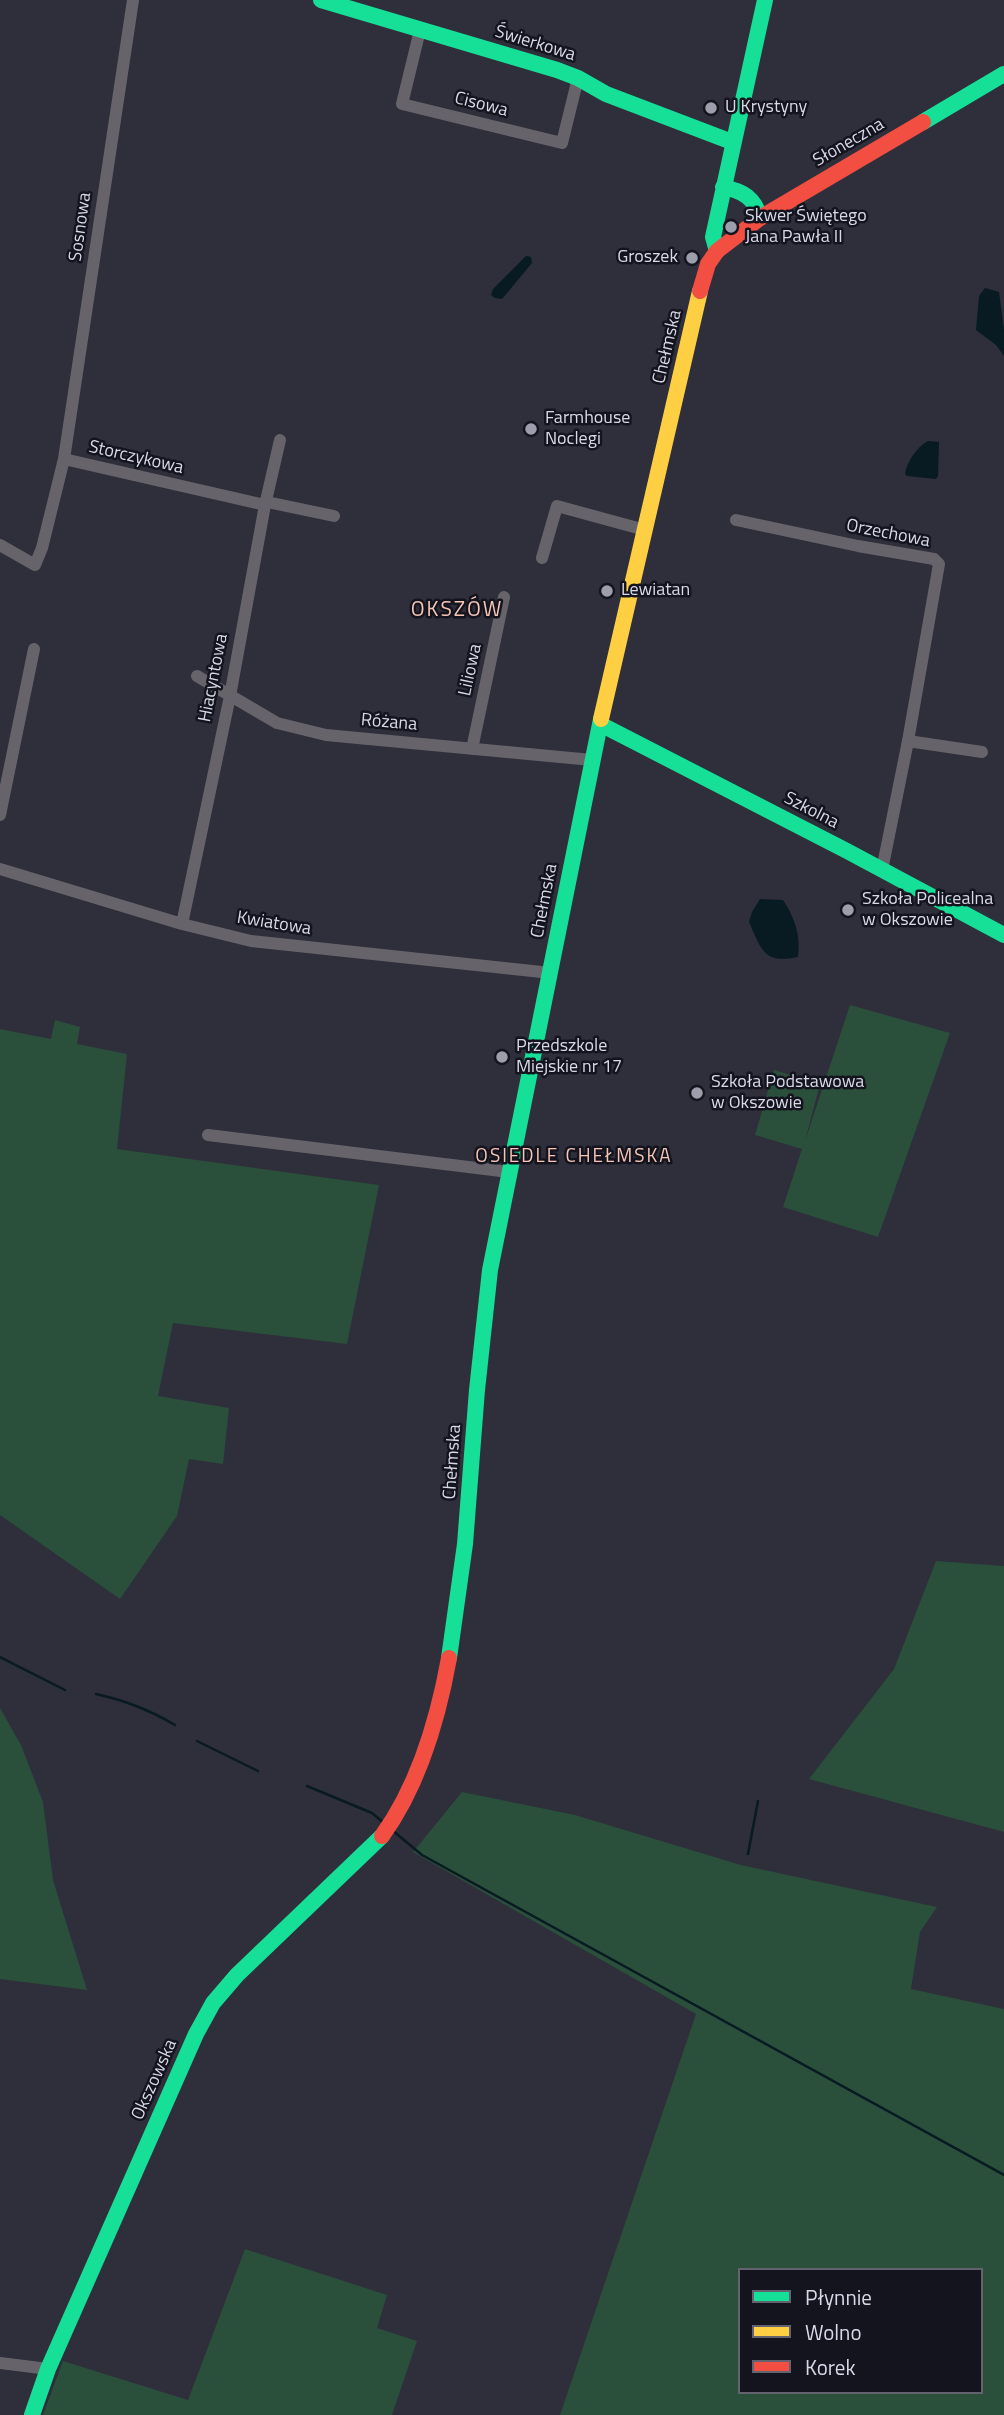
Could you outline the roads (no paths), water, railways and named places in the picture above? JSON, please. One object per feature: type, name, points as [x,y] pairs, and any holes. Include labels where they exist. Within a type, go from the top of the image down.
[{"type":"main road","name":"Świerkowa","points":[[321,0],[578,78],[606,94],[732,142]]},
{"type":"main road","name":"Chełmska","points":[[396,1815],[414,1778],[437,1716],[447,1670],[465,1544],[488,1283],[592,760],[702,280],[717,251],[713,237],[762,1]]},
{"type":"main road","name":"Słoneczna","points":[[717,251],[760,218],[1004,74]]},
{"type":"main road","points":[[723,187],[748,195],[758,205],[760,218]]},
{"type":"main road","name":"Szkolna","points":[[600,724],[1004,935]]},
{"type":"main road","name":"Okszowska","points":[[32,2415],[48,2369],[193,2041],[213,2003],[248,1964],[384,1834],[396,1815]]},
{"type":"street","name":"Sosnowa","points":[[64,459],[133,0]]},
{"type":"street","name":"Cisowa","points":[[420,30],[402,104],[562,143],[578,78]]},
{"type":"street","name":"Hiacyntowa","points":[[182,924],[280,440]]},
{"type":"street","name":"Storczykowa","points":[[0,545],[36,565],[64,459],[334,516]]},
{"type":"street","points":[[542,558],[557,506],[645,530]]},
{"type":"street","name":"Orzechowa","points":[[736,520],[934,559],[939,564],[882,870]]},
{"type":"street","name":"Liliowa","points":[[472,749],[504,597]]},
{"type":"street","points":[[0,815],[34,649]]},
{"type":"street","name":"Różana","points":[[197,676],[277,723],[299,730],[326,735],[592,760]]},
{"type":"street","points":[[908,741],[982,752]]},
{"type":"street","name":"Kwiatowa","points":[[0,869],[182,924],[251,941],[551,973]]},
{"type":"street","points":[[208,1135],[509,1172]]},
{"type":"street","points":[[0,2363],[48,2369]]},
{"type":"water","points":[[526,256],[531,257],[532,263],[502,299],[491,295],[493,289]]},
{"type":"water","points":[[985,288],[999,292],[1004,356],[996,345],[976,330],[979,296]]},
{"type":"water","points":[[928,441],[939,442],[938,476],[936,479],[907,476],[905,474],[910,459]]},
{"type":"water","points":[[760,899],[783,900],[796,927],[798,957],[778,959],[771,957],[761,948],[749,922]]},
{"type":"waterway","points":[[0,1657],[65,1690]]},
{"type":"waterway","points":[[96,1694],[137,1706],[175,1725]]},
{"type":"waterway","points":[[197,1741],[258,1771]]},
{"type":"waterway","points":[[307,1786],[372,1813],[384,1823]]},
{"type":"waterway","points":[[748,1854],[758,1801]]},
{"type":"waterway","points":[[392,1830],[422,1855],[1004,2175]]},
{"type":"place","name":"U Krystyny","points":[[711,108]]},
{"type":"place","name":"Skwer Świętego Jana Pawła II","points":[[731,227]]},
{"type":"place","name":"Groszek","points":[[692,258]]},
{"type":"place","name":"Farmhouse Noclegi","points":[[531,429]]},
{"type":"place","name":"Lewiatan","points":[[607,591]]},
{"type":"place","name":"Szkoła Policealna w Okszowie","points":[[848,910]]},
{"type":"place","name":"Przedszkole Miejskie nr 17","points":[[502,1057]]},
{"type":"place","name":"Szkoła Podstawowa w Okszowie","points":[[697,1093]]},
{"type":"district","name":"OKSZÓW","points":[[457,611]]},
{"type":"district","name":"OSIEDLE CHEŁMSKA","points":[[574,1157]]}]
